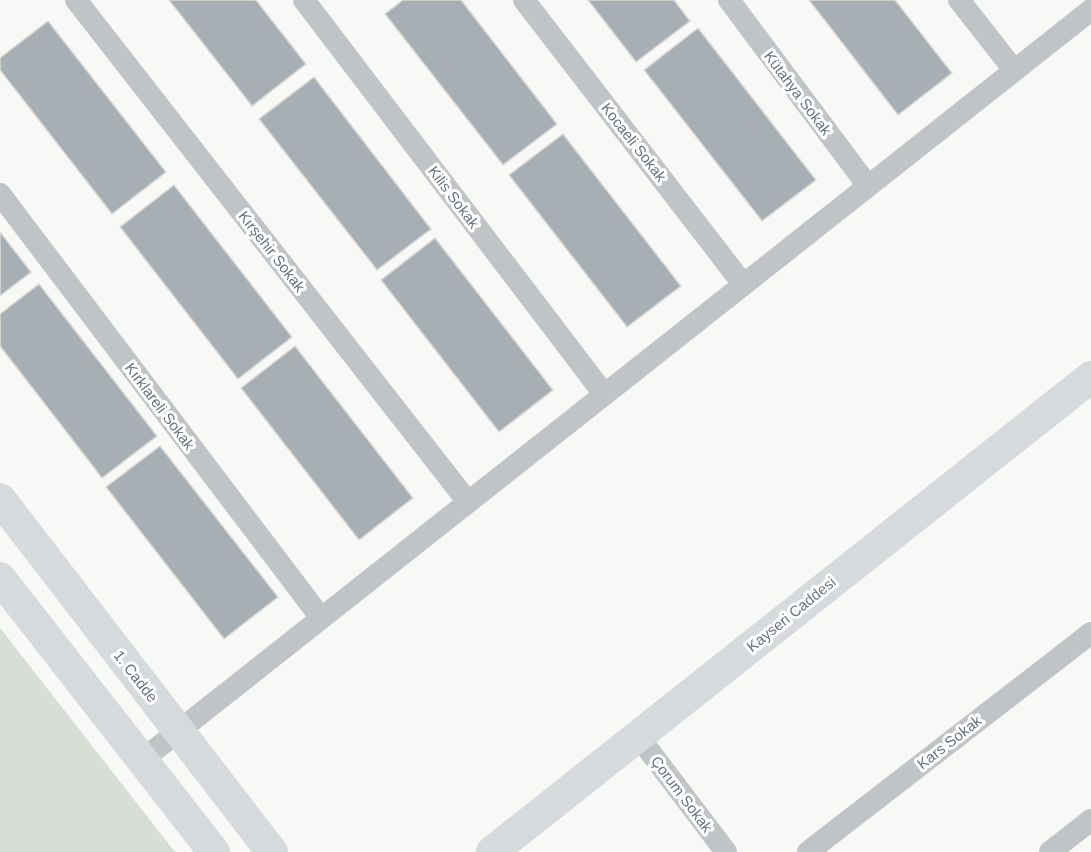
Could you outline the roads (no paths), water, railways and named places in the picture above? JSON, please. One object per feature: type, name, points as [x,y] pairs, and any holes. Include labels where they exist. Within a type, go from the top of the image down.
[{"type":"street","name":"Kırşehir Sokak","points":[[76,0],[468,502]]},
{"type":"street","name":"Kilis Sokak","points":[[304,0],[604,394]]},
{"type":"street","name":"Kocaeli Sokak","points":[[524,0],[743,284]]},
{"type":"street","name":"Kütahya Sokak","points":[[729,0],[868,186]]},
{"type":"street","points":[[959,0],[1014,70]]},
{"type":"street","points":[[142,760],[1091,10]]},
{"type":"street","name":"Kırklareli Sokak","points":[[0,194],[321,618]]},
{"type":"street","name":"Kayseri Caddesi","points":[[500,850],[638,736],[1087,386]]},
{"type":"street","name":"1. Cadde","points":[[0,499],[272,852]]},
{"type":"street","points":[[0,578],[214,852]]},
{"type":"street","name":"Kars Sokak","points":[[808,852],[1091,633]]},
{"type":"street","name":"Çorum Sokak","points":[[638,736],[726,852]]},
{"type":"street","points":[[1050,852],[1091,820]]}]
